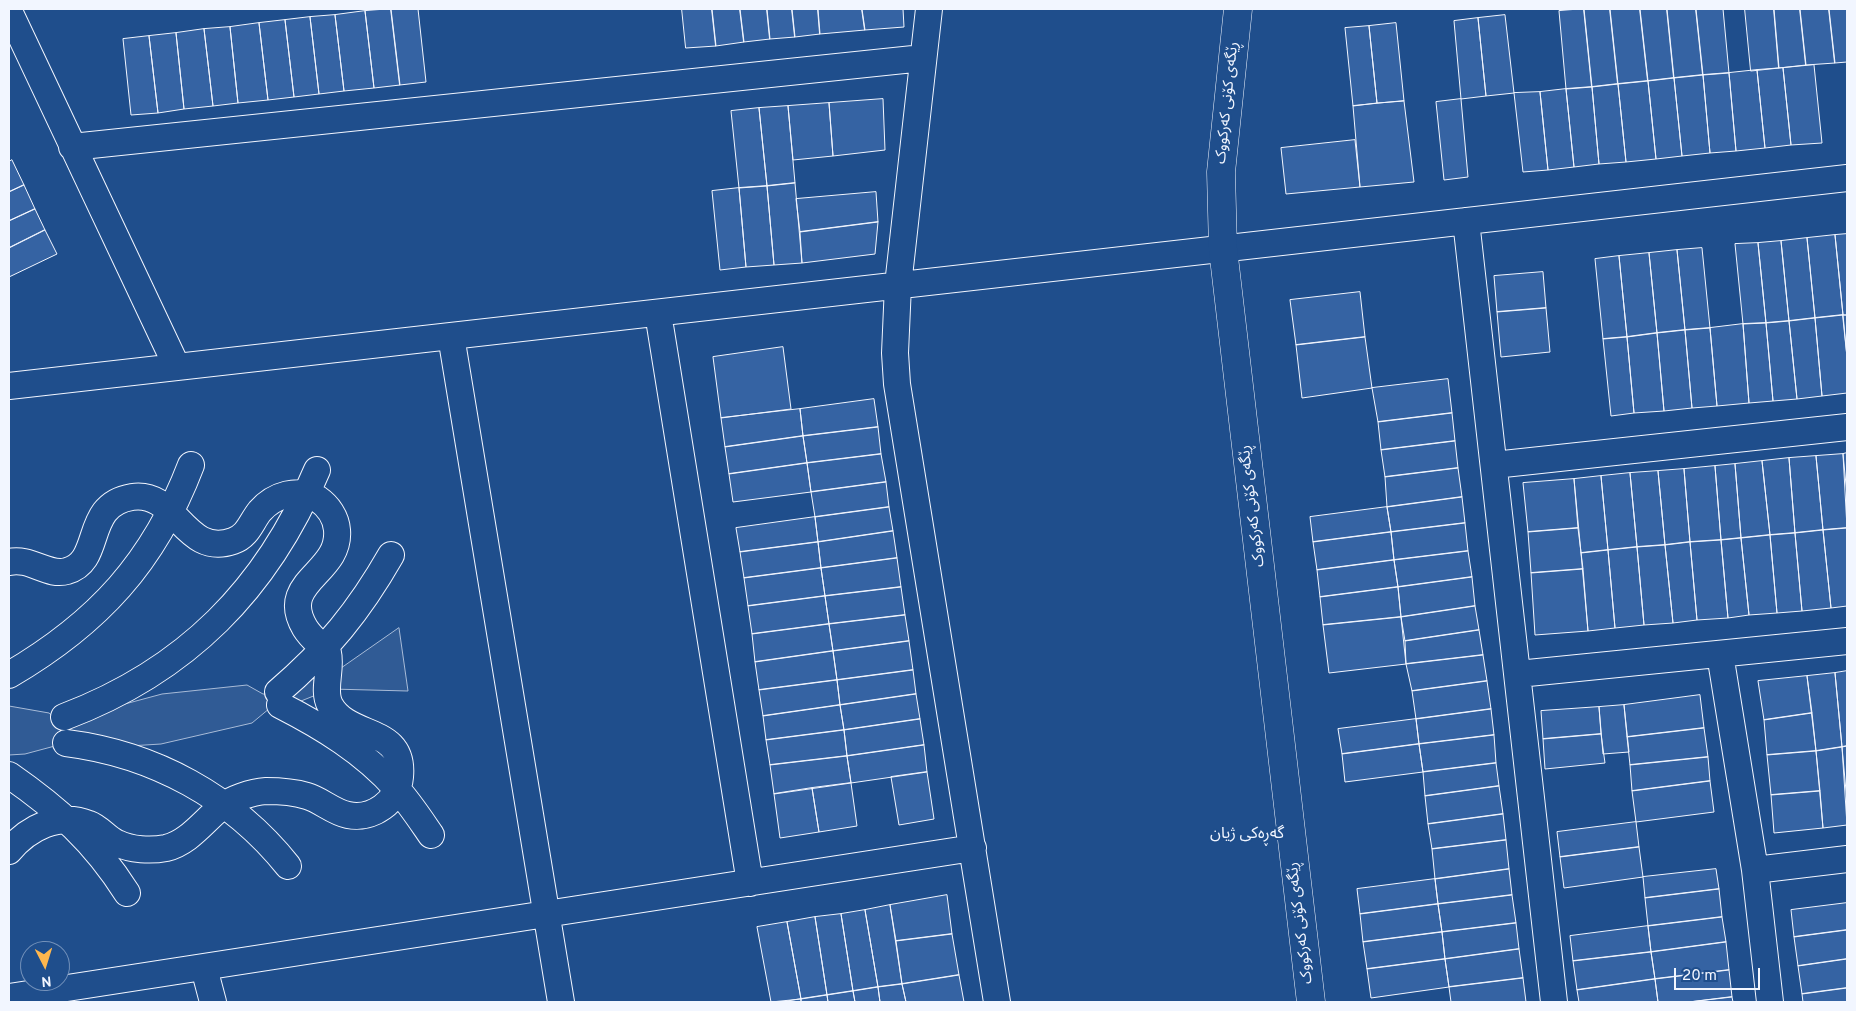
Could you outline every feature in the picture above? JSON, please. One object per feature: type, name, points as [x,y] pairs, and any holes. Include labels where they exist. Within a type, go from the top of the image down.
[{"type":"street","points":[[929,9],[898,285],[895,353],[897,384],[997,1002]]},
{"type":"street","name":"ڕێگەی کۆنی کەرکووک","points":[[1241,9],[1221,172],[1223,249],[1310,1002]]},
{"type":"street","points":[[9,11],[177,367]]},
{"type":"street","points":[[72,148],[923,58]]},
{"type":"street","points":[[9,386],[1847,178]]},
{"type":"street","points":[[1466,221],[1554,1002]]},
{"type":"street","points":[[658,313],[750,883]]},
{"type":"street","points":[[452,336],[561,1002]]},
{"type":"street","points":[[1494,465],[1847,427]]},
{"type":"street","points":[[9,675],[48,650],[107,601],[135,571],[156,540],[191,465]]},
{"type":"street","points":[[64,717],[104,701],[128,688],[167,665],[200,638],[250,586],[272,557],[307,495],[317,470]]},
{"type":"street","points":[[9,562],[17,560],[32,563],[56,572],[67,572],[76,567],[85,558],[90,549],[100,517],[118,501],[134,497],[148,498],[171,511],[191,535],[202,541],[219,543],[233,541],[244,534],[253,525],[259,512],[280,496],[296,493],[307,495],[324,503],[335,519],[337,531],[336,547],[328,563],[301,590],[298,605],[305,628],[324,649],[330,659],[327,678],[328,703],[345,724],[383,738],[392,746],[399,761],[400,778],[397,789],[387,804],[377,812],[362,815],[349,815],[308,796],[287,791],[263,791],[225,805],[187,838],[167,848],[146,850],[116,843],[89,824],[69,820],[48,823],[33,829],[9,851]]},
{"type":"street","points":[[391,555],[355,613],[279,699],[343,742],[374,766],[397,789],[431,835]]},
{"type":"street","points":[[1518,674],[1847,640]]},
{"type":"street","points":[[1720,654],[1754,870],[1770,1002]]},
{"type":"street","points":[[66,743],[93,746],[163,768],[225,805],[255,829],[288,866]]},
{"type":"street","points":[[9,775],[69,820],[111,868],[127,893]]},
{"type":"street","points":[[24,998],[204,968],[973,848]]},
{"type":"street","points":[[1754,870],[1847,859]]},
{"type":"street","points":[[204,968],[214,1002]]},
{"type":"shaded area","points":[[399,628],[408,691],[331,689],[301,701],[270,708],[252,723],[161,744],[129,746],[66,743],[25,754],[9,755],[9,706],[49,713],[55,718],[110,708],[162,694],[247,685],[263,694],[268,694],[338,670]]},
{"type":"building","points":[[391,9],[400,85],[374,88],[365,11]]},
{"type":"building","points":[[391,9],[418,9],[426,82],[400,85]]},
{"type":"building","points":[[682,9],[712,9],[716,46],[686,48]]},
{"type":"building","points":[[712,9],[740,9],[744,42],[716,46]]},
{"type":"building","points":[[740,9],[767,9],[770,39],[744,42]]},
{"type":"building","points":[[767,9],[792,9],[795,37],[770,39]]},
{"type":"building","points":[[792,9],[818,9],[820,34],[795,37]]},
{"type":"building","points":[[818,9],[862,9],[865,30],[820,34]]},
{"type":"building","points":[[862,9],[903,9],[904,27],[865,30]]},
{"type":"building","points":[[1584,9],[1592,87],[1566,89],[1559,11]]},
{"type":"building","points":[[1584,9],[1610,9],[1618,84],[1592,87]]},
{"type":"building","points":[[1610,9],[1640,9],[1648,81],[1618,84]]},
{"type":"building","points":[[1640,9],[1667,9],[1674,78],[1648,81]]},
{"type":"building","points":[[1667,9],[1696,9],[1703,75],[1674,78]]},
{"type":"building","points":[[1696,9],[1723,9],[1729,73],[1703,75]]},
{"type":"building","points":[[1745,9],[1774,9],[1779,68],[1751,71]]},
{"type":"building","points":[[1774,9],[1800,9],[1806,65],[1779,68]]},
{"type":"building","points":[[1800,9],[1829,9],[1835,63],[1806,65]]},
{"type":"building","points":[[1829,9],[1847,9],[1847,62],[1835,63]]},
{"type":"building","points":[[365,11],[374,88],[344,91],[335,15]]},
{"type":"building","points":[[335,15],[344,91],[319,94],[310,17]]},
{"type":"building","points":[[1505,15],[1514,93],[1486,96],[1478,18]]},
{"type":"building","points":[[310,17],[319,94],[294,97],[285,20]]},
{"type":"building","points":[[1478,18],[1486,96],[1461,99],[1454,21]]},
{"type":"building","points":[[285,20],[294,97],[268,100],[259,23]]},
{"type":"building","points":[[259,23],[268,100],[238,103],[230,27]]},
{"type":"building","points":[[1396,23],[1404,101],[1377,103],[1369,26]]},
{"type":"building","points":[[1369,26],[1377,103],[1353,106],[1345,28]]},
{"type":"building","points":[[230,27],[238,103],[213,106],[204,29]]},
{"type":"building","points":[[204,29],[213,106],[184,109],[176,33]]},
{"type":"building","points":[[176,33],[184,109],[158,113],[149,36]]},
{"type":"building","points":[[149,36],[158,113],[131,115],[123,39]]},
{"type":"building","points":[[1814,65],[1822,143],[1791,145],[1783,68]]},
{"type":"building","points":[[1783,68],[1791,145],[1765,148],[1757,70]]},
{"type":"building","points":[[1757,70],[1765,148],[1736,151],[1729,73]]},
{"type":"building","points":[[1729,73],[1736,151],[1710,153],[1703,75]]},
{"type":"building","points":[[1703,75],[1710,153],[1682,156],[1674,78]]},
{"type":"building","points":[[1674,78],[1682,156],[1656,159],[1648,81]]},
{"type":"building","points":[[1648,81],[1656,159],[1626,162],[1618,84]]},
{"type":"building","points":[[1618,84],[1626,162],[1599,164],[1592,87]]},
{"type":"building","points":[[1592,87],[1599,164],[1574,167],[1566,89]]},
{"type":"building","points":[[1566,89],[1574,167],[1548,170],[1540,92]]},
{"type":"building","points":[[1540,92],[1548,170],[1523,172],[1514,93]]},
{"type":"building","points":[[883,99],[885,150],[833,156],[829,103]]},
{"type":"building","points":[[1461,99],[1468,177],[1444,180],[1436,102]]},
{"type":"building","points":[[1404,101],[1414,182],[1360,187],[1353,106]]},
{"type":"building","points":[[829,103],[833,156],[793,160],[788,106]]},
{"type":"building","points":[[788,106],[795,183],[767,186],[759,108]]},
{"type":"building","points":[[759,108],[767,186],[739,188],[731,111]]},
{"type":"building","points":[[1355,140],[1360,187],[1286,194],[1281,148]]},
{"type":"building","points":[[12,160],[24,185],[9,192],[9,162]]},
{"type":"building","points":[[795,183],[802,263],[774,265],[767,186]]},
{"type":"building","points":[[24,185],[35,209],[9,221],[9,192]]},
{"type":"building","points":[[767,186],[774,265],[746,267],[739,188]]},
{"type":"building","points":[[739,188],[746,267],[720,270],[712,191]]},
{"type":"building","points":[[876,192],[878,222],[800,232],[796,199]]},
{"type":"building","points":[[35,209],[45,230],[9,248],[9,221]]},
{"type":"building","points":[[878,222],[875,254],[802,263],[800,232]]},
{"type":"building","points":[[45,230],[57,254],[9,277],[9,248]]},
{"type":"building","points":[[1847,234],[1847,315],[1843,315],[1835,235]]},
{"type":"building","points":[[1835,235],[1843,315],[1815,318],[1807,238]]},
{"type":"building","points":[[1807,238],[1815,318],[1789,321],[1781,241]]},
{"type":"building","points":[[1781,241],[1789,321],[1766,323],[1758,243]]},
{"type":"building","points":[[1758,243],[1766,323],[1743,324],[1735,244]]},
{"type":"building","points":[[1702,248],[1710,328],[1685,330],[1677,250]]},
{"type":"building","points":[[1677,250],[1685,330],[1657,333],[1649,253]]},
{"type":"building","points":[[1649,253],[1657,333],[1627,337],[1619,256]]},
{"type":"building","points":[[1619,256],[1627,337],[1603,339],[1595,259]]},
{"type":"building","points":[[1543,272],[1546,308],[1497,312],[1494,276]]},
{"type":"building","points":[[1360,292],[1365,337],[1296,345],[1290,300]]},
{"type":"building","points":[[1546,308],[1550,352],[1501,357],[1497,312]]},
{"type":"building","points":[[1843,315],[1847,357],[1847,393],[1822,396],[1815,318]]},
{"type":"building","points":[[1843,315],[1847,315],[1847,357]]},
{"type":"building","points":[[1815,318],[1822,396],[1797,399],[1789,321]]},
{"type":"building","points":[[1789,321],[1797,399],[1773,401],[1766,323]]},
{"type":"building","points":[[1766,323],[1773,401],[1749,403],[1743,324]]},
{"type":"building","points":[[1743,324],[1749,403],[1717,406],[1710,328]]},
{"type":"building","points":[[1710,328],[1717,406],[1692,408],[1685,330]]},
{"type":"building","points":[[1685,330],[1692,408],[1664,411],[1657,333]]},
{"type":"building","points":[[1657,333],[1664,411],[1634,413],[1627,337]]},
{"type":"building","points":[[1365,337],[1372,388],[1302,398],[1296,345]]},
{"type":"building","points":[[1627,337],[1634,413],[1611,416],[1603,339]]},
{"type":"building","points":[[783,347],[791,409],[721,418],[713,357]]},
{"type":"building","points":[[1448,379],[1452,413],[1378,422],[1372,388]]},
{"type":"building","points":[[874,399],[878,427],[803,436],[800,409]]},
{"type":"building","points":[[800,409],[803,436],[725,447],[721,418]]},
{"type":"building","points":[[1452,413],[1455,441],[1381,450],[1378,422]]},
{"type":"building","points":[[878,427],[881,454],[807,463],[803,436]]},
{"type":"building","points":[[803,436],[807,463],[729,474],[725,447]]},
{"type":"building","points":[[1455,441],[1458,468],[1385,477],[1381,450]]},
{"type":"building","points":[[1847,453],[1847,495],[1843,454]]},
{"type":"building","points":[[881,454],[886,482],[811,492],[807,463]]},
{"type":"building","points":[[1843,454],[1847,528],[1823,530],[1816,456]]},
{"type":"building","points":[[1816,456],[1823,530],[1795,533],[1789,458]]},
{"type":"building","points":[[1789,458],[1795,533],[1770,535],[1762,461]]},
{"type":"building","points":[[1762,461],[1770,535],[1741,538],[1735,464]]},
{"type":"building","points":[[807,463],[811,492],[733,502],[729,474]]},
{"type":"building","points":[[1735,464],[1741,538],[1721,540],[1715,466]]},
{"type":"building","points":[[1715,466],[1721,540],[1690,542],[1684,469]]},
{"type":"building","points":[[1458,468],[1462,497],[1387,507],[1385,477]]},
{"type":"building","points":[[1684,469],[1690,542],[1665,545],[1658,471]]},
{"type":"building","points":[[1658,471],[1665,545],[1637,547],[1630,473]]},
{"type":"building","points":[[1630,473],[1637,547],[1608,550],[1601,476]]},
{"type":"building","points":[[1601,476],[1608,550],[1581,553],[1574,479]]},
{"type":"building","points":[[1574,479],[1578,528],[1528,532],[1523,483]]},
{"type":"building","points":[[886,482],[889,507],[815,517],[811,492]]},
{"type":"building","points":[[1462,497],[1465,523],[1391,532],[1387,507]]},
{"type":"building","points":[[889,507],[893,531],[818,542],[815,517]]},
{"type":"building","points":[[1387,507],[1391,532],[1313,542],[1310,517]]},
{"type":"building","points":[[815,517],[818,542],[740,552],[736,528]]},
{"type":"building","points":[[1465,523],[1468,551],[1394,560],[1391,532]]},
{"type":"building","points":[[1578,528],[1583,569],[1531,573],[1528,532]]},
{"type":"building","points":[[1847,528],[1847,606],[1831,608],[1823,530]]},
{"type":"building","points":[[1823,530],[1831,608],[1802,611],[1795,533]]},
{"type":"building","points":[[893,531],[897,558],[821,568],[818,542]]},
{"type":"building","points":[[1391,532],[1394,560],[1317,570],[1313,542]]},
{"type":"building","points":[[1795,533],[1802,611],[1777,613],[1770,535]]},
{"type":"building","points":[[1770,535],[1777,613],[1749,615],[1741,538]]},
{"type":"building","points":[[1741,538],[1749,615],[1728,618],[1721,540]]},
{"type":"building","points":[[1721,540],[1728,618],[1697,620],[1690,542]]},
{"type":"building","points":[[818,542],[821,568],[744,578],[740,552]]},
{"type":"building","points":[[1690,542],[1697,620],[1673,623],[1665,545]]},
{"type":"building","points":[[1665,545],[1673,623],[1644,625],[1637,547]]},
{"type":"building","points":[[1637,547],[1644,625],[1615,628],[1608,550]]},
{"type":"building","points":[[1608,550],[1615,628],[1588,631],[1581,553]]},
{"type":"building","points":[[1468,551],[1472,577],[1398,587],[1394,560]]},
{"type":"building","points":[[897,558],[901,587],[825,596],[821,568]]},
{"type":"building","points":[[1394,560],[1398,587],[1320,597],[1317,570]]},
{"type":"building","points":[[821,568],[825,596],[748,606],[744,578]]},
{"type":"building","points":[[1583,569],[1588,631],[1535,635],[1531,573]]},
{"type":"building","points":[[1472,577],[1475,606],[1401,617],[1398,587]]},
{"type":"building","points":[[901,587],[905,615],[829,624],[825,596]]},
{"type":"building","points":[[1398,587],[1401,617],[1323,625],[1320,597]]},
{"type":"building","points":[[825,596],[829,624],[752,634],[748,606]]},
{"type":"building","points":[[1475,606],[1479,630],[1405,641],[1401,617]]},
{"type":"building","points":[[905,615],[909,641],[833,651],[829,624]]},
{"type":"building","points":[[1401,617],[1406,664],[1329,673],[1323,625]]},
{"type":"building","points":[[829,624],[833,651],[755,662],[752,634]]},
{"type":"building","points":[[1479,630],[1483,655],[1406,664],[1405,641]]},
{"type":"building","points":[[909,641],[913,670],[837,680],[833,651]]},
{"type":"building","points":[[833,651],[837,680],[759,690],[755,662]]},
{"type":"building","points":[[1483,655],[1487,681],[1412,691],[1406,664]]},
{"type":"building","points":[[913,670],[916,694],[840,705],[837,680]]},
{"type":"building","points":[[1847,671],[1847,746],[1842,747],[1835,673]]},
{"type":"building","points":[[1835,673],[1842,747],[1816,751],[1807,676]]},
{"type":"building","points":[[1807,676],[1812,713],[1764,720],[1758,681]]},
{"type":"building","points":[[837,680],[840,705],[763,716],[759,690]]},
{"type":"building","points":[[1487,681],[1491,709],[1416,719],[1412,691]]},
{"type":"building","points":[[916,694],[920,719],[844,730],[840,705]]},
{"type":"building","points":[[1700,695],[1704,728],[1627,737],[1624,705]]},
{"type":"building","points":[[840,705],[844,730],[766,740],[763,716]]},
{"type":"building","points":[[1624,705],[1629,752],[1603,754],[1599,707]]},
{"type":"building","points":[[1599,707],[1601,734],[1543,739],[1541,711]]},
{"type":"building","points":[[1491,709],[1494,735],[1419,744],[1416,719]]},
{"type":"building","points":[[1812,713],[1816,751],[1767,755],[1764,720]]},
{"type":"building","points":[[920,719],[924,745],[847,756],[844,730]]},
{"type":"building","points":[[1416,719],[1419,744],[1342,754],[1338,729]]},
{"type":"building","points":[[1704,728],[1708,757],[1630,765],[1627,737]]},
{"type":"building","points":[[844,730],[847,756],[770,765],[766,740]]},
{"type":"building","points":[[1601,734],[1605,763],[1545,769],[1543,739]]},
{"type":"building","points":[[1494,735],[1496,763],[1423,772],[1419,744]]},
{"type":"building","points":[[1419,744],[1423,772],[1345,782],[1342,754]]},
{"type":"building","points":[[924,745],[927,772],[851,783],[847,756]]},
{"type":"building","points":[[1847,746],[1847,802],[1842,747]]},
{"type":"building","points":[[1842,747],[1847,825],[1823,828],[1816,751]]},
{"type":"building","points":[[1816,751],[1820,791],[1771,795],[1767,755]]},
{"type":"building","points":[[847,756],[851,783],[774,794],[770,765]]},
{"type":"building","points":[[1708,757],[1710,781],[1632,791],[1630,765]]},
{"type":"building","points":[[1496,763],[1499,786],[1425,796],[1423,772]]},
{"type":"building","points":[[927,772],[934,819],[899,825],[891,777]]},
{"type":"building","points":[[1710,781],[1714,812],[1636,822],[1632,791]]},
{"type":"building","points":[[851,783],[857,826],[819,832],[812,788]]},
{"type":"building","points":[[1499,786],[1503,814],[1428,824],[1425,796]]},
{"type":"building","points":[[812,788],[819,832],[780,838],[774,794]]},
{"type":"building","points":[[1820,791],[1823,828],[1774,833],[1771,795]]},
{"type":"building","points":[[1503,814],[1506,840],[1432,849],[1428,824]]},
{"type":"building","points":[[1636,822],[1639,847],[1560,857],[1557,832]]},
{"type":"building","points":[[1506,840],[1509,869],[1435,879],[1432,849]]},
{"type":"building","points":[[1639,847],[1643,877],[1564,888],[1560,857]]},
{"type":"building","points":[[1509,869],[1512,895],[1438,904],[1435,879]]},
{"type":"building","points":[[1716,869],[1719,889],[1645,898],[1643,877]]},
{"type":"building","points":[[1435,879],[1438,904],[1360,914],[1357,889]]},
{"type":"building","points":[[1719,889],[1722,917],[1648,926],[1645,898]]},
{"type":"building","points":[[947,895],[952,934],[896,941],[890,905]]},
{"type":"building","points":[[1512,895],[1516,923],[1442,932],[1438,904]]},
{"type":"building","points":[[1847,903],[1847,930],[1794,937],[1791,910]]},
{"type":"building","points":[[1438,904],[1442,932],[1363,942],[1360,914]]},
{"type":"building","points":[[890,905],[902,984],[878,987],[865,910]]},
{"type":"building","points":[[865,910],[878,987],[853,991],[841,914]]},
{"type":"building","points":[[841,914],[853,991],[827,995],[815,917]]},
{"type":"building","points":[[815,917],[827,995],[801,999],[787,922]]},
{"type":"building","points":[[1722,917],[1726,942],[1651,952],[1648,926]]},
{"type":"building","points":[[787,922],[801,999],[771,1002],[757,927]]},
{"type":"building","points":[[1516,923],[1519,949],[1445,959],[1442,932]]},
{"type":"building","points":[[1648,926],[1651,952],[1573,961],[1570,936]]},
{"type":"building","points":[[1847,930],[1847,959],[1798,966],[1794,937]]},
{"type":"building","points":[[1442,932],[1445,959],[1367,969],[1363,942]]},
{"type":"building","points":[[952,934],[959,975],[902,984],[896,941]]},
{"type":"building","points":[[1726,942],[1729,970],[1655,979],[1651,952]]},
{"type":"building","points":[[1519,949],[1523,978],[1449,987],[1445,959]]},
{"type":"building","points":[[1651,952],[1655,979],[1577,990],[1573,961]]},
{"type":"building","points":[[1445,959],[1449,987],[1371,998],[1367,969]]},
{"type":"building","points":[[1847,959],[1847,988],[1802,994],[1798,966]]},
{"type":"building","points":[[1729,970],[1732,997],[1689,1002],[1658,1002],[1655,979]]},
{"type":"building","points":[[959,975],[964,1002],[906,1002],[902,984]]},
{"type":"building","points":[[1523,978],[1526,1002],[1451,1002],[1449,987]]},
{"type":"building","points":[[1655,979],[1658,1002],[1579,1002],[1577,990]]},
{"type":"building","points":[[902,984],[906,1002],[880,1002],[878,987]]},
{"type":"building","points":[[878,987],[880,1002],[855,1002],[853,991]]},
{"type":"building","points":[[1847,988],[1847,1002],[1803,1002],[1802,994]]},
{"type":"building","points":[[853,991],[855,1002],[828,1002],[827,995]]},
{"type":"building","points":[[827,995],[828,1002],[801,1002],[801,999]]},
{"type":"building","points":[[1732,997],[1733,1002],[1689,1002]]},
{"type":"building","points":[[801,999],[801,1002],[782,1002]]},
{"type":"district","name":"گەڕەکی ژیان","points":[[1247,835]]}]
